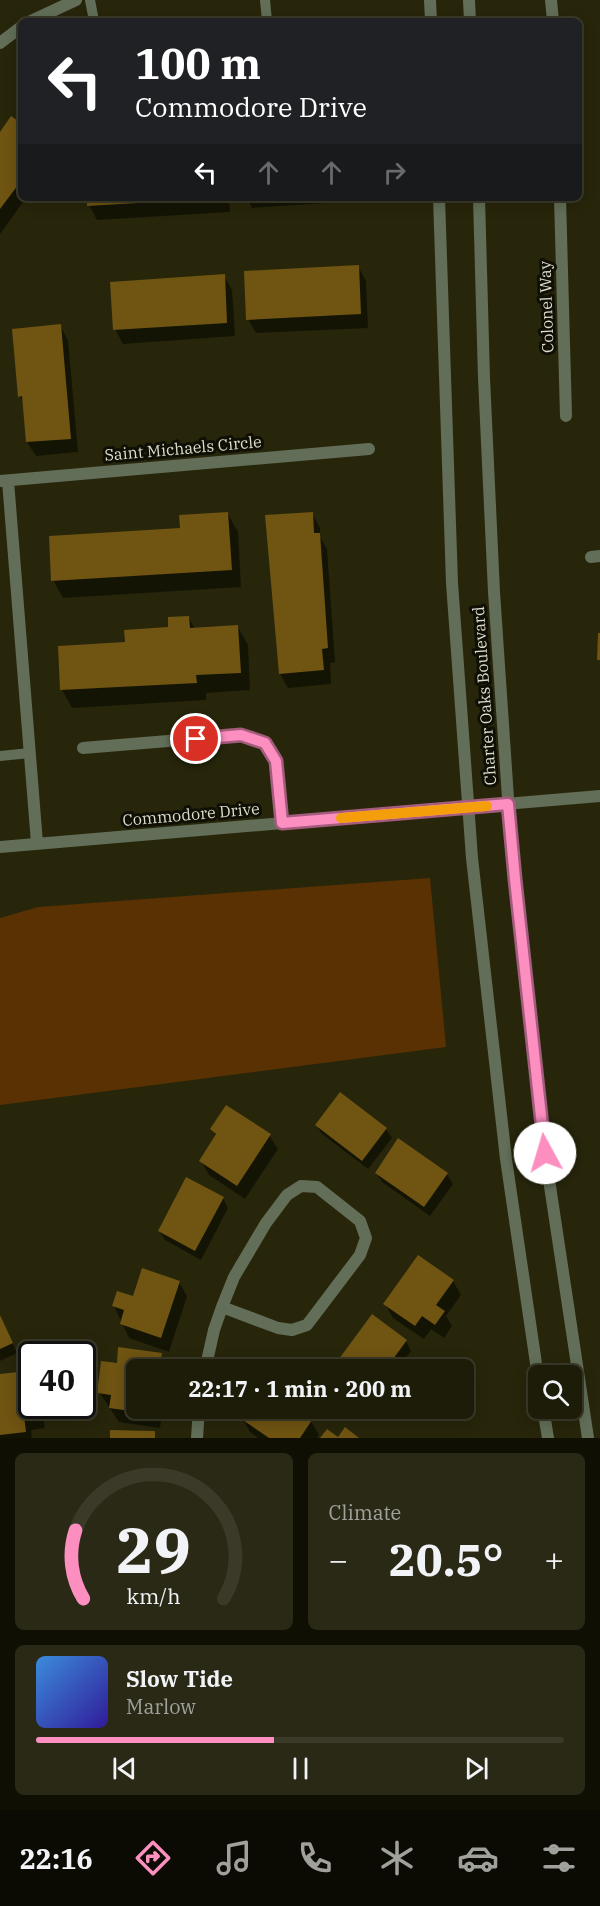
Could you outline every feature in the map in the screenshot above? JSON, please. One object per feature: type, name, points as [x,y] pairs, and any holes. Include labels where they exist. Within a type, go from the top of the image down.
[{"type":"street","points":[[37,18],[76,0]]},
{"type":"street","points":[[430,0],[431,18]]},
{"type":"street","points":[[469,0],[470,18]]},
{"type":"street","points":[[551,0],[553,18]]},
{"type":"street","points":[[0,43],[18,29]]},
{"type":"street","name":"Charter Oaks Boulevard","points":[[440,201],[452,583],[472,858],[506,1159],[536,1365]]},
{"type":"street","name":"Charter Oaks Boulevard","points":[[479,201],[484,378],[494,592],[508,804],[545,1153],[588,1438]]},
{"type":"street","name":"Colonel Way","points":[[560,201],[566,416]]},
{"type":"street","name":"Saint Michaels Circle","points":[[4,481],[369,449]]},
{"type":"street","points":[[4,481],[37,843]]},
{"type":"street","points":[[83,748],[241,735],[265,743],[276,761],[282,823]]},
{"type":"street","name":"Commodore Drive","points":[[0,847],[600,796]]},
{"type":"street","points":[[207,1359],[214,1330],[222,1307],[234,1277],[266,1223],[287,1195],[301,1186],[317,1187],[360,1221],[366,1238],[360,1255],[307,1325],[291,1330],[278,1328],[222,1307]]},
{"type":"street","points":[[197,1438],[198,1419]]},
{"type":"street","points":[[545,1419],[548,1438]]},
{"type":"lane","points":[[90,0],[93,18]]},
{"type":"lane","points":[[265,0],[267,18]]},
{"type":"lane","points":[[0,756],[30,753]]},
{"type":"shaded area","points":[[430,878],[446,1047],[0,1105],[0,918],[38,907]]},
{"type":"building","points":[[11,116],[18,121],[18,185],[0,209],[0,132]]},
{"type":"building","points":[[87,201],[172,201],[87,206]]},
{"type":"building","points":[[359,265],[361,314],[246,320],[244,271]]},
{"type":"building","points":[[225,274],[227,323],[113,330],[110,282]]},
{"type":"building","points":[[61,324],[71,439],[26,442],[22,396],[18,397],[12,329]]},
{"type":"building","points":[[228,512],[232,570],[51,581],[49,536],[180,528],[179,515]]},
{"type":"building","points":[[313,512],[314,533],[320,533],[328,648],[322,649],[324,670],[279,674],[265,515]]},
{"type":"building","points":[[189,616],[190,628],[238,625],[241,673],[196,675],[197,683],[60,690],[58,646],[125,642],[124,630],[168,627],[168,617]]},
{"type":"building","points":[[598,633],[600,633],[600,660],[597,660]]},
{"type":"building","points":[[340,1092],[387,1128],[362,1161],[315,1125]]},
{"type":"building","points":[[226,1105],[271,1134],[237,1186],[199,1161],[216,1134],[210,1129]]},
{"type":"building","points":[[398,1138],[448,1173],[424,1207],[375,1173]]},
{"type":"building","points":[[186,1177],[224,1197],[195,1251],[158,1231]]},
{"type":"building","points":[[418,1255],[454,1280],[436,1305],[445,1311],[435,1325],[422,1316],[415,1326],[383,1304]]},
{"type":"building","points":[[142,1268],[180,1281],[161,1338],[120,1324],[124,1310],[112,1306],[117,1291],[133,1296]]},
{"type":"building","points":[[372,1314],[407,1340],[393,1359],[339,1359]]},
{"type":"building","points":[[0,1315],[13,1343],[0,1349]]},
{"type":"building","points":[[118,1347],[162,1353],[161,1359],[126,1359],[126,1410],[109,1408],[111,1395],[97,1393],[101,1361],[117,1363]]},
{"type":"building","points":[[18,1372],[18,1419],[24,1419],[26,1432],[0,1435],[0,1374]]},
{"type":"building","points":[[241,1419],[312,1420],[300,1438],[269,1438]]},
{"type":"building","points":[[345,1427],[359,1438],[320,1438],[327,1429],[338,1437]]},
{"type":"building","points":[[110,1430],[155,1431],[155,1438],[110,1438]]},
{"type":"slow traffic","points":[[341,818],[487,806]]},
{"type":"route","points":[[196,739],[241,735],[265,743],[276,761],[282,823],[508,804],[545,1153]]}]
